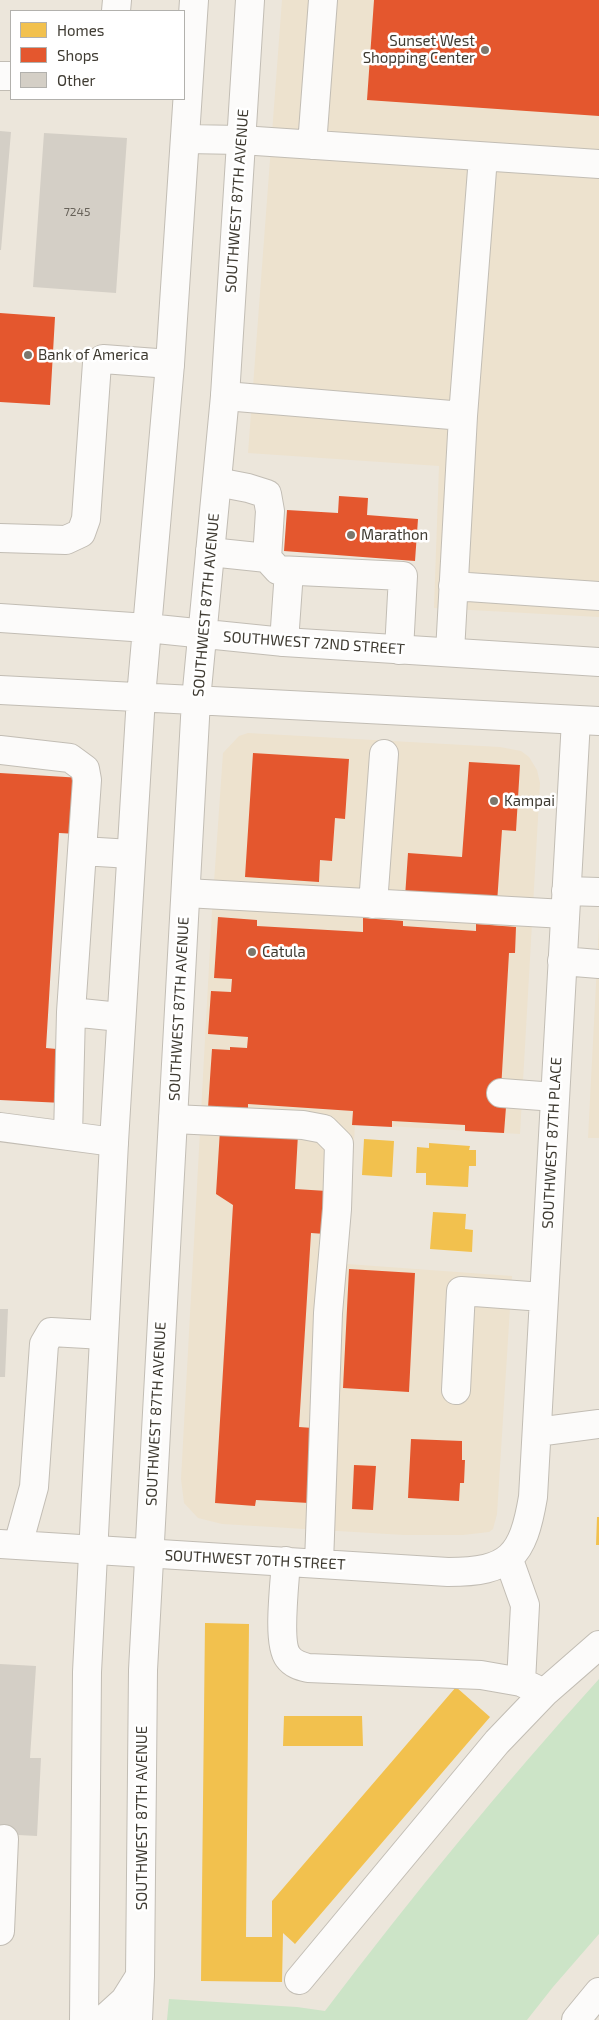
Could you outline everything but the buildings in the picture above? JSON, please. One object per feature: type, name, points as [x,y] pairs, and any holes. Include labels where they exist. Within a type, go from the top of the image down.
[{"type":"main road","points":[[84,2020],[87,1672],[120,1017],[146,628],[170,364],[194,0]]},
{"type":"main road","name":"SOUTHWEST 87TH AVENUE","points":[[138,2020],[143,1670],[148,1553],[196,700],[225,396],[250,0]]},
{"type":"main road","points":[[312,144],[323,0]]},
{"type":"main road","points":[[186,139],[312,144],[599,164]]},
{"type":"main road","points":[[450,652],[463,416],[483,157]]},
{"type":"main road","points":[[0,538],[66,540],[81,534],[86,519],[97,363],[103,359],[170,364]]},
{"type":"main road","points":[[225,396],[463,416]]},
{"type":"main road","points":[[218,482],[267,494],[278,564],[284,642]]},
{"type":"main road","points":[[210,552],[278,564],[403,576],[399,650]]},
{"type":"main road","points":[[453,586],[599,596]]},
{"type":"main road","name":"SOUTHWEST 72ND STREET","points":[[0,618],[146,628],[284,642],[599,662]]},
{"type":"main road","points":[[0,690],[588,720]]},
{"type":"main road","name":"SOUTHWEST 87TH PLACE","points":[[509,1560],[523,1537],[531,1510],[537,1432],[566,902],[588,720]]},
{"type":"main road","points":[[0,750],[70,758],[85,769],[88,780],[71,1012],[68,1136]]},
{"type":"main road","points":[[373,904],[384,754]]},
{"type":"main road","points":[[82,851],[131,854]]},
{"type":"main road","points":[[186,893],[373,904],[566,902],[599,892]]},
{"type":"main road","points":[[562,961],[599,964]]},
{"type":"main road","points":[[71,1012],[120,1017]]},
{"type":"main road","points":[[501,1093],[555,1097]]},
{"type":"main road","points":[[173,1119],[304,1125],[324,1129],[339,1144],[337,1209],[328,1323],[319,1563]]},
{"type":"main road","points":[[0,1127],[114,1142]]},
{"type":"main road","points":[[456,1390],[461,1291],[544,1297]]},
{"type":"main road","points":[[9,1544],[34,1487],[44,1344],[51,1332],[104,1335]]},
{"type":"main road","points":[[537,1432],[599,1424]]},
{"type":"main road","name":"SOUTHWEST 70TH STREET","points":[[9,1544],[468,1572],[483,1570],[509,1560]]},
{"type":"main road","points":[[509,1560],[525,1605],[532,1687]]},
{"type":"main road","points":[[286,1561],[282,1640],[287,1656],[299,1666],[308,1668],[481,1675],[532,1687]]},
{"type":"main road","points":[[299,1980],[497,1742],[532,1687],[599,1645]]},
{"type":"main road","points":[[0,1931],[4,1839]]},
{"type":"main road","points":[[103,2020],[125,2000],[140,1976]]},
{"type":"main road","points":[[576,2020],[599,1992]]},
{"type":"shaded area","points":[[282,0],[599,0],[599,617],[434,608],[439,466],[248,453]]},
{"type":"shaded area","points":[[248,733],[500,747],[521,751],[529,757],[537,770],[540,783],[520,1134],[355,1124],[347,1264],[512,1276],[497,1514],[493,1529],[489,1532],[463,1535],[404,1535],[222,1524],[198,1518],[184,1503],[181,1479],[212,911],[223,753],[239,736]]},
{"type":"shaded area","points":[[599,926],[599,1138],[588,1138]]},
{"type":"green space","points":[[599,1679],[599,1934],[527,2020],[167,2020],[169,1999],[297,2007],[325,2011],[459,1842],[528,1759]]},
{"type":"place","name":"Sunset West Shopping Center","points":[[485,50]]},
{"type":"place","name":"Bank of America","points":[[28,355]]},
{"type":"place","name":"Marathon","points":[[351,535]]},
{"type":"place","name":"Kampai","points":[[494,801]]},
{"type":"place","name":"Catula","points":[[252,952]]}]
